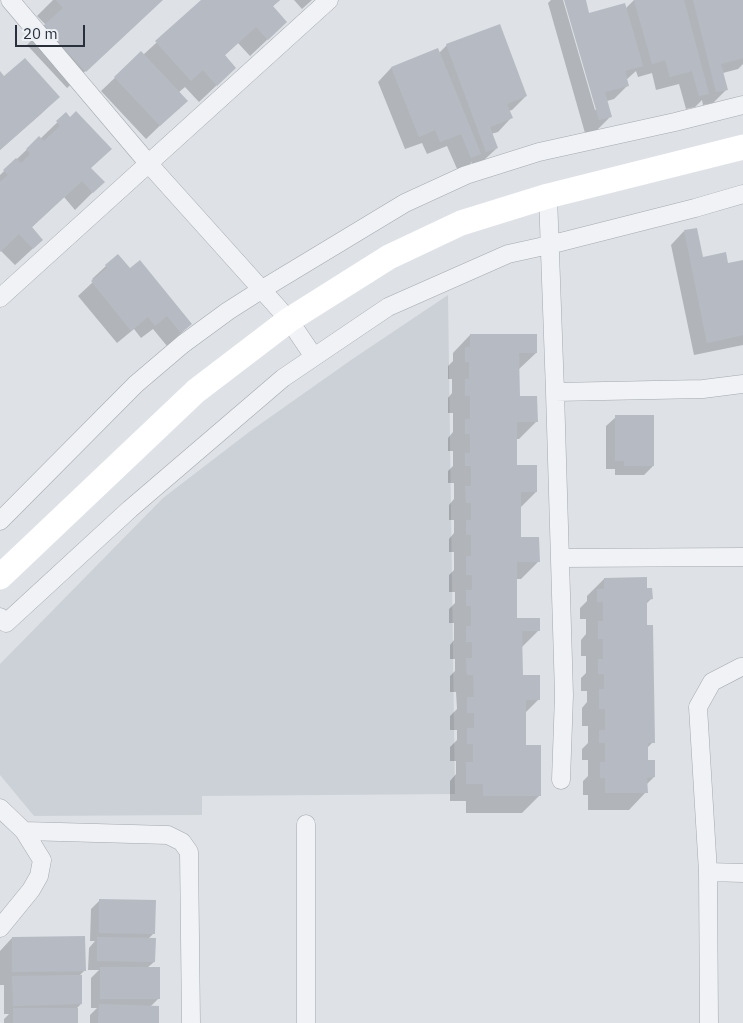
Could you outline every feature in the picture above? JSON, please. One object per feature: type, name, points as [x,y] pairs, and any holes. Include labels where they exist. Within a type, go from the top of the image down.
[{"type":"street","points":[[0,6],[8,0],[148,163],[288,320],[314,356]]},
{"type":"street","points":[[0,298],[329,0]]},
{"type":"street","points":[[0,521],[136,384],[191,339],[228,311],[404,203],[466,175],[539,152],[743,105]]},
{"type":"street","points":[[0,577],[196,391],[288,320],[389,257],[461,223],[548,196],[743,147]]},
{"type":"street","points":[[2,624],[130,509],[283,378],[388,307],[508,254],[695,208],[743,194]]},
{"type":"street","points":[[548,196],[561,558],[564,695],[561,780]]},
{"type":"street","points":[[556,392],[703,389],[743,384]]},
{"type":"street","points":[[561,558],[743,557]]},
{"type":"street","points":[[709,1023],[708,872],[698,707],[712,682],[743,667]]},
{"type":"street","points":[[0,808],[24,831],[42,860],[39,876],[32,890],[0,928]]},
{"type":"street","points":[[306,824],[306,1023]]},
{"type":"street","points":[[24,831],[168,835],[182,842],[189,852],[191,1023]]},
{"type":"street","points":[[708,872],[743,873]]},
{"type":"shaded area","points":[[448,295],[455,794],[202,796],[202,815],[34,816],[0,775],[0,664],[163,498],[249,432]]},
{"type":"building","points":[[56,0],[163,0],[86,72],[43,26],[63,8]]},
{"type":"building","points":[[201,0],[280,0],[273,6],[287,22],[268,40],[256,27],[225,55],[236,68],[217,86],[203,70],[191,81],[155,41]]},
{"type":"building","points":[[564,0],[586,0],[589,13],[625,3],[643,66],[625,71],[629,86],[605,92],[612,117],[599,120]]},
{"type":"building","points":[[634,0],[684,0],[709,94],[699,96],[692,71],[670,77],[665,60],[652,64]]},
{"type":"building","points":[[693,0],[743,0],[743,58],[721,64],[728,90],[716,92]]},
{"type":"building","points":[[500,24],[527,96],[507,104],[513,118],[490,127],[498,148],[486,152],[446,44]]},
{"type":"building","points":[[438,48],[481,154],[471,158],[461,134],[440,142],[435,130],[419,137],[391,67]]},
{"type":"building","points":[[141,51],[188,101],[160,126],[114,77]]},
{"type":"building","points":[[25,58],[60,97],[0,150],[0,71],[4,76]]},
{"type":"building","points":[[76,111],[112,149],[91,168],[105,182],[93,193],[82,181],[32,227],[43,240],[33,249],[19,234],[0,252],[0,182],[8,175],[3,170],[16,158],[21,163],[30,154],[26,149],[39,136],[44,141],[60,126],[56,121],[66,112],[70,117]]},
{"type":"building","points":[[697,228],[703,257],[726,252],[728,263],[743,260],[743,335],[707,343],[684,230]]},
{"type":"building","points":[[118,254],[130,268],[140,260],[192,324],[181,333],[167,316],[155,326],[148,317],[131,331],[91,281],[107,268],[105,265]]},
{"type":"building","points":[[470,334],[537,334],[537,353],[519,353],[520,396],[537,396],[538,422],[517,422],[517,465],[537,465],[537,492],[521,492],[521,537],[539,537],[540,562],[517,562],[517,618],[540,618],[540,631],[522,631],[523,675],[540,675],[540,700],[526,700],[526,745],[541,745],[541,796],[483,796],[483,784],[466,784],[466,762],[473,762],[473,744],[467,744],[467,728],[474,728],[474,713],[467,713],[467,697],[474,697],[473,675],[467,675],[466,658],[472,658],[472,642],[466,642],[466,626],[471,626],[471,606],[466,606],[466,590],[472,590],[472,575],[466,575],[466,556],[471,556],[471,535],[466,535],[466,520],[471,520],[471,503],[466,503],[465,486],[471,486],[471,466],[465,466],[465,453],[470,453],[470,434],[465,434],[465,419],[470,419],[470,396],[465,396],[465,379],[469,379],[469,362],[465,362],[465,347],[470,347]]},
{"type":"building","points":[[615,415],[654,415],[654,466],[624,466],[624,461],[615,461]]},
{"type":"building","points":[[647,577],[647,588],[652,588],[653,599],[647,600],[647,625],[653,625],[655,743],[648,743],[648,760],[655,760],[655,777],[647,778],[648,793],[605,793],[605,778],[600,778],[600,762],[605,762],[605,743],[599,743],[599,730],[605,730],[605,709],[599,709],[599,689],[604,689],[604,674],[598,674],[598,659],[603,659],[603,639],[598,639],[598,621],[603,621],[603,602],[597,602],[597,589],[604,589],[604,578]]},
{"type":"building","points":[[99,899],[156,900],[155,934],[99,933]]},
{"type":"building","points":[[85,936],[86,971],[12,972],[12,937]]},
{"type":"building","points":[[97,937],[156,938],[155,962],[97,961]]},
{"type":"building","points":[[100,967],[160,967],[160,999],[100,999]]},
{"type":"building","points":[[82,975],[82,1004],[13,1006],[12,976]]},
{"type":"building","points":[[99,1004],[159,1006],[159,1023],[98,1023]]},
{"type":"building","points":[[13,1008],[78,1008],[78,1023],[13,1023]]}]
